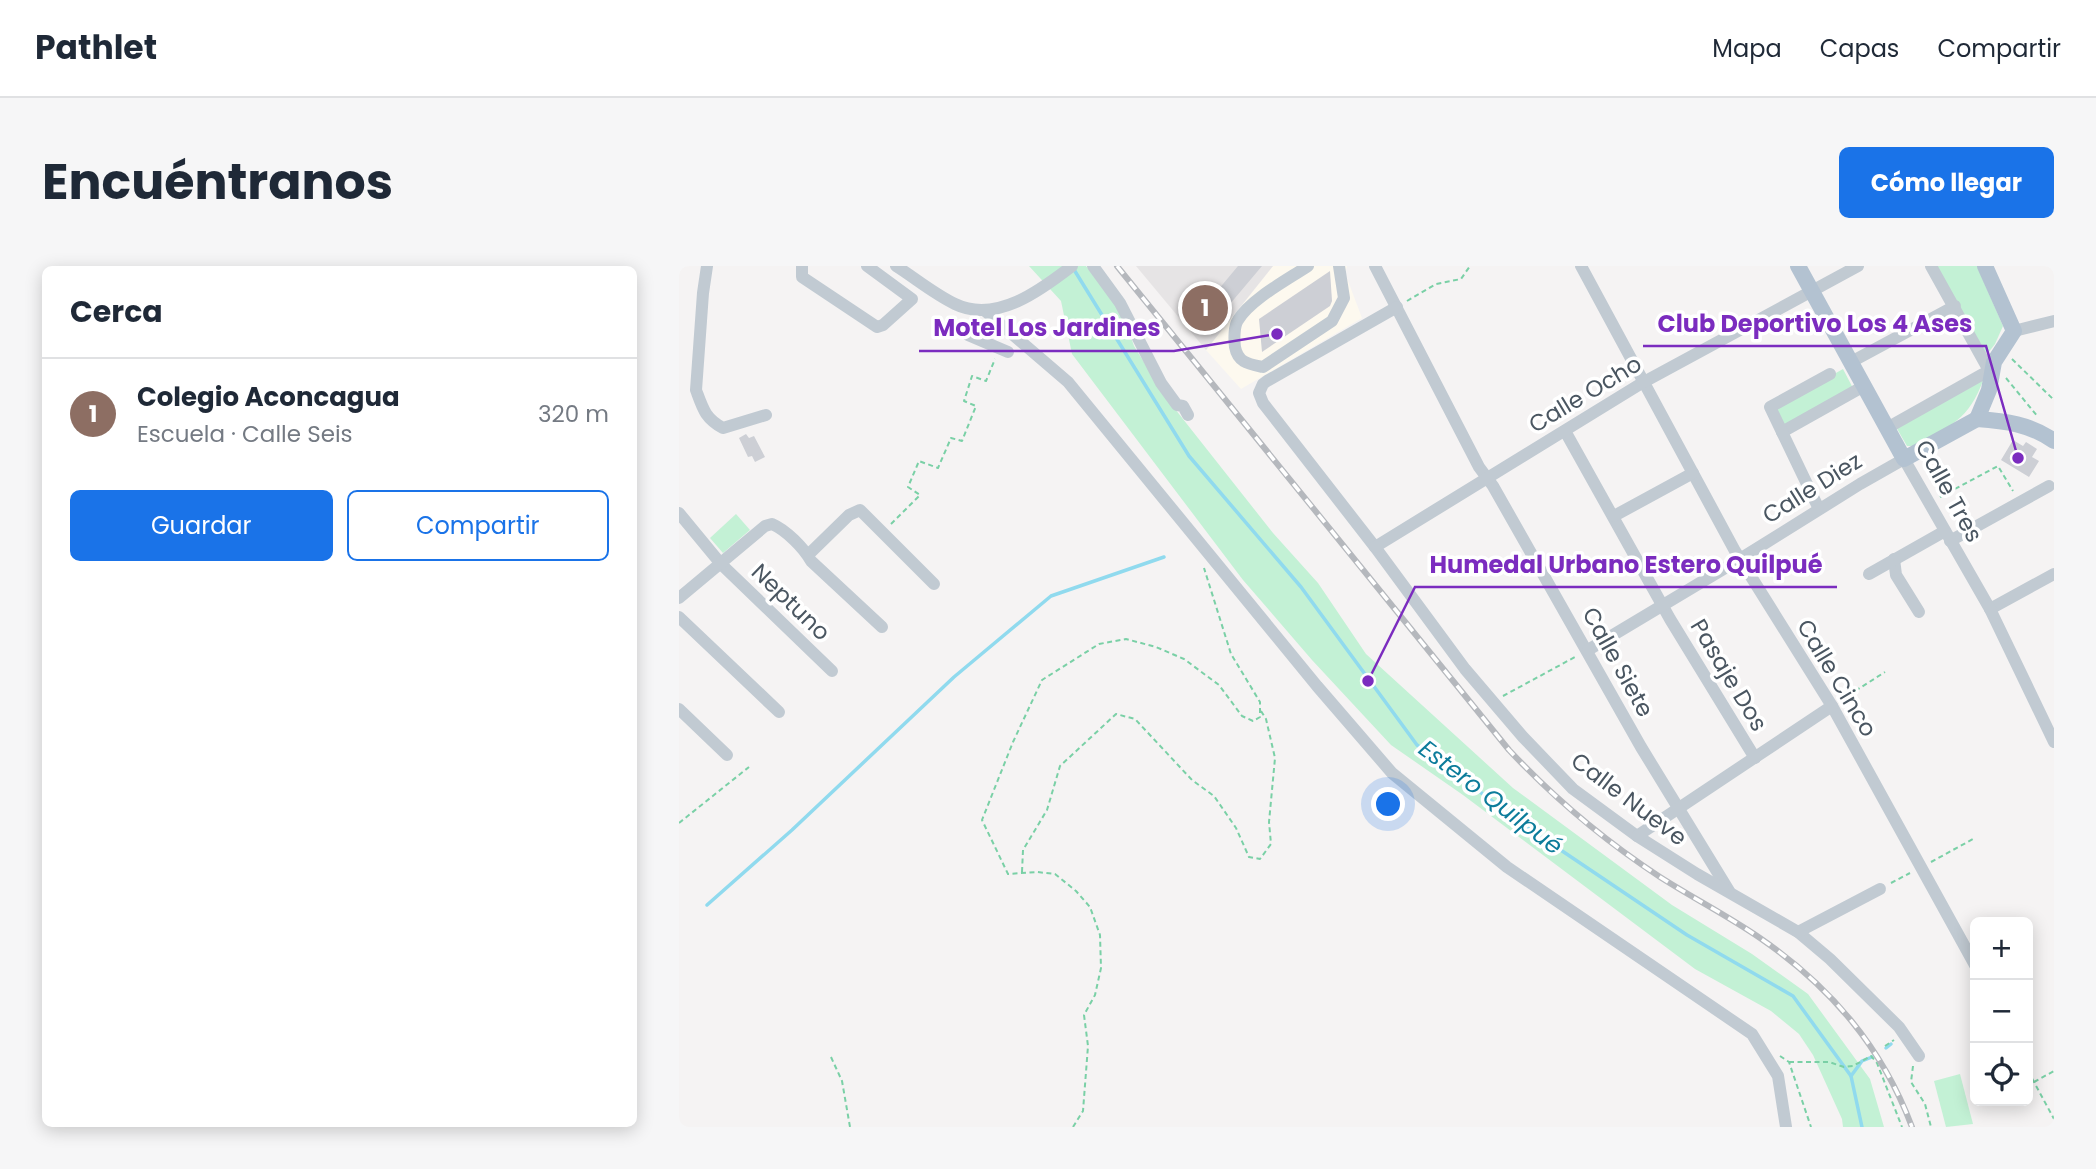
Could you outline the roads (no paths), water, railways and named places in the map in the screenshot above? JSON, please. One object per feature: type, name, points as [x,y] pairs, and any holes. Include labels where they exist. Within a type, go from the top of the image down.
[{"type":"main road","name":"Calle Tres","points":[[1798,266],[1905,459]]},
{"type":"main road","points":[[1985,266],[2014,331],[1996,362],[1989,390],[1977,419],[2014,422],[2032,428],[2054,441]]},
{"type":"main road","name":"Calle Diez","points":[[1905,459],[1977,419]]},
{"type":"street","points":[[707,266],[697,390],[701,402],[709,421],[723,428],[766,415]]},
{"type":"street","points":[[802,266],[802,276],[877,327],[883,326],[912,299],[867,266]]},
{"type":"street","points":[[896,266],[956,304],[985,310],[1037,291],[1072,266]]},
{"type":"street","points":[[1093,266],[1120,303],[1161,383],[1188,415]]},
{"type":"street","points":[[1308,266],[1250,306],[1236,322],[1236,354],[1245,363],[1263,367],[1332,321],[1344,298],[1339,266]]},
{"type":"street","name":"Calle Siete","points":[[1375,266],[1479,467],[1588,650],[1678,809],[1730,891]]},
{"type":"street","name":"Calle Cinco","points":[[1581,266],[1642,383],[1740,559],[1832,706],[1970,956]]},
{"type":"street","name":"Calle Ocho","points":[[1375,547],[1642,383],[1858,266]]},
{"type":"street","points":[[1888,428],[1983,374],[1996,362],[1955,306],[1931,266]]},
{"type":"street","points":[[1851,362],[1955,306]]},
{"type":"street","name":"Calle Nueve","points":[[1397,307],[1267,381],[1261,388],[1260,397],[1492,702],[1573,789],[1637,836],[1798,932],[1830,959],[1899,1027],[1919,1056]]},
{"type":"street","points":[[985,310],[1068,382],[1392,773],[1507,867],[1752,1034],[1778,1076],[1786,1127]]},
{"type":"street","points":[[2014,331],[2054,321]]},
{"type":"street","points":[[968,335],[999,348],[999,322]]},
{"type":"street","points":[[1819,509],[1770,407],[1830,374]]},
{"type":"street","points":[[1782,432],[1864,386]]},
{"type":"street","name":"Pasaje Dos","points":[[1565,431],[1663,606],[1755,758]]},
{"type":"street","name":"Calle Tres","points":[[1905,459],[1990,609],[2054,742]]},
{"type":"street","name":"Calle Diez","points":[[1588,650],[1905,459]]},
{"type":"street","points":[[1614,516],[1693,473]]},
{"type":"street","points":[[1869,574],[1894,559],[2049,486]]},
{"type":"street","points":[[808,555],[855,511],[860,510],[934,584]]},
{"type":"street","name":"Neptuno","points":[[679,513],[721,564],[832,671]]},
{"type":"street","points":[[679,598],[765,526],[772,524],[779,527],[811,561],[882,627]]},
{"type":"street","points":[[1894,559],[1896,575],[1919,612]]},
{"type":"street","points":[[1990,609],[2054,574]]},
{"type":"street","points":[[679,617],[779,712]]},
{"type":"street","points":[[1637,836],[1832,706]]},
{"type":"street","points":[[679,709],[727,755]]},
{"type":"street","points":[[1798,932],[1881,889]]},
{"type":"waterway","name":"Estero Quilpué","points":[[1073,268],[1189,456],[1301,587],[1417,745],[1531,830],[1687,935],[1793,996],[1851,1076],[1862,1127]]},
{"type":"waterway","points":[[707,905],[792,830],[954,677],[1051,596],[1164,557]]},
{"type":"waterway","points":[[1886,1048],[1891,1044]]},
{"type":"waterway","points":[[1851,1076],[1862,1061],[1872,1057]]},
{"type":"railway","points":[[1117,266],[1509,750],[1562,802],[1600,834],[1660,877],[1760,938],[1809,977],[1831,998],[1869,1045],[1886,1071],[1912,1127]]},
{"type":"place","name":"Colegio Aconcagua","points":[[1205,308]]},
{"type":"place","name":"Motel Los Jardines","points":[[1277,334]]},
{"type":"place","name":"Club Deportivo Los 4 Ases","points":[[2018,458]]},
{"type":"place","name":"Humedal Urbano Estero Quilpué","points":[[1368,681]]}]
